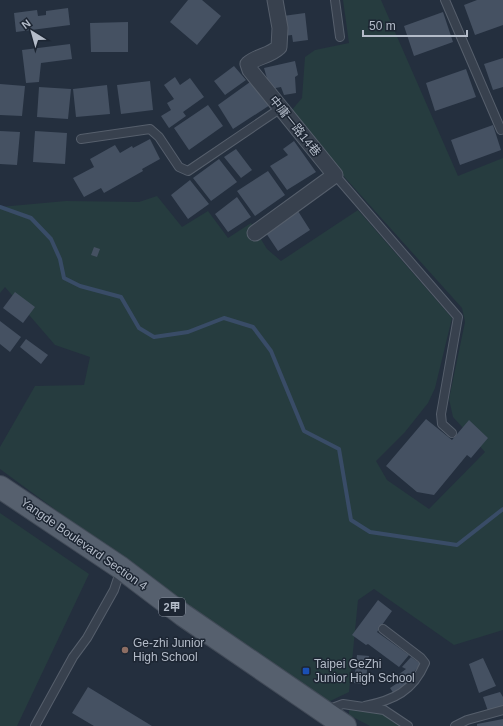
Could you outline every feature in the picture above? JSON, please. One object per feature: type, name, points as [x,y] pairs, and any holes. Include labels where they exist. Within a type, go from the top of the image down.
[{"type":"main road","name":"Yangde Boulevard Section 4","points":[[0,487],[121,568],[183,615],[345,726]]},
{"type":"street","name":"中庸一路14巷","points":[[275,0],[280,28],[279,47],[273,53],[248,64],[250,70],[334,175]]},
{"type":"street","points":[[254,232],[334,175]]},
{"type":"lane","points":[[335,0],[340,37]]},
{"type":"lane","points":[[445,0],[501,130]]},
{"type":"lane","points":[[82,139],[150,129],[160,137],[179,167],[188,171],[281,108]]},
{"type":"lane","points":[[334,175],[458,317],[441,414],[442,424],[452,432]]},
{"type":"lane","points":[[35,726],[73,656],[87,638],[114,590],[121,568]]},
{"type":"lane","points":[[366,706],[382,702],[396,696],[413,684],[420,675],[425,664],[421,658],[383,629]]},
{"type":"lane","points":[[323,711],[343,704],[366,706],[384,710],[408,726]]},
{"type":"lane","points":[[454,726],[467,720],[503,710]]},
{"type":"green space","points":[[343,0],[381,0],[458,176],[503,158],[503,630],[454,645],[374,589],[358,600],[349,692],[324,704],[241,646],[0,469],[0,447],[35,386],[84,385],[90,357],[55,345],[5,287],[0,293],[0,207],[66,201],[139,202],[157,196],[182,227],[208,211],[228,238],[251,223],[267,249],[281,261],[358,210],[452,318],[435,388],[428,403],[405,432],[376,461],[387,480],[429,509],[485,452],[453,417],[449,399],[465,322],[462,308],[339,171],[291,111],[302,98],[305,57],[315,50],[349,43]]},
{"type":"green space","points":[[0,513],[89,574],[17,726],[0,726]]},
{"type":"green space","points":[[349,709],[384,714],[401,726],[370,726],[349,715]]},
{"type":"building","points":[[188,0],[202,0],[221,16],[197,45],[170,22]]},
{"type":"building","points":[[477,0],[503,0],[503,25],[475,35],[464,5]]},
{"type":"building","points":[[68,8],[70,25],[16,32],[14,13],[37,10],[38,16],[46,15],[46,11]]},
{"type":"building","points":[[443,12],[453,42],[414,56],[404,26]]},
{"type":"building","points":[[305,13],[308,40],[293,42],[292,35],[283,36],[283,16]]},
{"type":"building","points":[[128,22],[128,52],[91,52],[90,23]]},
{"type":"building","points":[[70,44],[72,59],[41,63],[39,82],[26,83],[22,50]]},
{"type":"building","points":[[503,58],[503,87],[493,90],[484,64]]},
{"type":"building","points":[[295,61],[298,75],[295,77],[296,93],[284,95],[281,87],[270,89],[264,68]]},
{"type":"building","points":[[234,66],[246,80],[225,95],[214,81]]},
{"type":"building","points":[[466,69],[476,97],[435,111],[426,83]]},
{"type":"building","points":[[175,77],[180,85],[190,78],[204,97],[183,112],[186,116],[169,128],[161,116],[171,110],[167,103],[174,99],[164,85]]},
{"type":"building","points":[[150,81],[153,110],[121,114],[117,85]]},
{"type":"building","points":[[250,82],[270,105],[233,129],[218,105]]},
{"type":"building","points":[[0,84],[25,86],[22,116],[0,115]]},
{"type":"building","points":[[107,85],[110,114],[76,117],[73,89]]},
{"type":"building","points":[[39,87],[71,89],[68,119],[37,117]]},
{"type":"building","points":[[208,105],[223,126],[189,150],[174,128]]},
{"type":"building","points":[[493,125],[501,150],[460,165],[451,140]]},
{"type":"building","points":[[0,131],[20,132],[17,165],[0,164]]},
{"type":"building","points":[[35,131],[67,133],[65,164],[33,162]]},
{"type":"building","points":[[150,139],[160,159],[142,169],[143,171],[104,193],[101,188],[84,197],[73,178],[94,167],[90,159],[115,145],[120,153],[132,146],[133,148]]},
{"type":"building","points":[[294,141],[316,172],[287,190],[270,166],[288,155],[283,149]]},
{"type":"building","points":[[236,149],[252,170],[241,178],[224,157]]},
{"type":"building","points":[[219,159],[237,182],[211,201],[193,178]]},
{"type":"building","points":[[268,171],[285,195],[255,216],[237,191]]},
{"type":"building","points":[[190,180],[209,204],[188,219],[171,195]]},
{"type":"building","points":[[237,197],[251,217],[228,232],[215,214]]},
{"type":"building","points":[[296,208],[310,230],[278,251],[264,230]]},
{"type":"building","points":[[94,247],[100,249],[97,257],[91,255]]},
{"type":"building","points":[[15,292],[35,307],[23,323],[3,308]]},
{"type":"building","points":[[0,321],[21,337],[10,352],[0,344]]},
{"type":"building","points":[[26,339],[48,355],[41,364],[20,347]]},
{"type":"building","points":[[426,419],[452,440],[469,420],[488,438],[471,458],[467,455],[434,495],[417,492],[386,466]]},
{"type":"building","points":[[378,600],[392,611],[377,632],[409,655],[399,667],[368,644],[366,645],[352,635]]},
{"type":"building","points":[[357,655],[369,656],[365,685],[354,683]]},
{"type":"building","points":[[411,657],[421,664],[412,674],[416,678],[394,694],[390,688],[402,680],[398,675],[406,669],[402,667]]},
{"type":"building","points":[[483,658],[496,686],[479,693],[469,664]]},
{"type":"building","points":[[88,687],[152,726],[94,726],[72,713]]},
{"type":"building","points":[[500,692],[503,697],[503,706],[488,711],[483,697]]},
{"type":"building","points":[[503,719],[503,726],[477,726],[477,724]]},
{"type":"waterway","points":[[0,207],[31,218],[51,239],[60,259],[64,278],[80,286],[121,297],[139,328],[154,337],[188,332],[224,318],[253,327],[271,351],[304,431],[339,449],[351,520],[370,532],[457,545],[503,509]]},
{"type":"place","name":"Ge-zhi Junior High School","points":[[125,650]]},
{"type":"place","name":"Taipei GeZhi Junior High School","points":[[306,671]]}]
